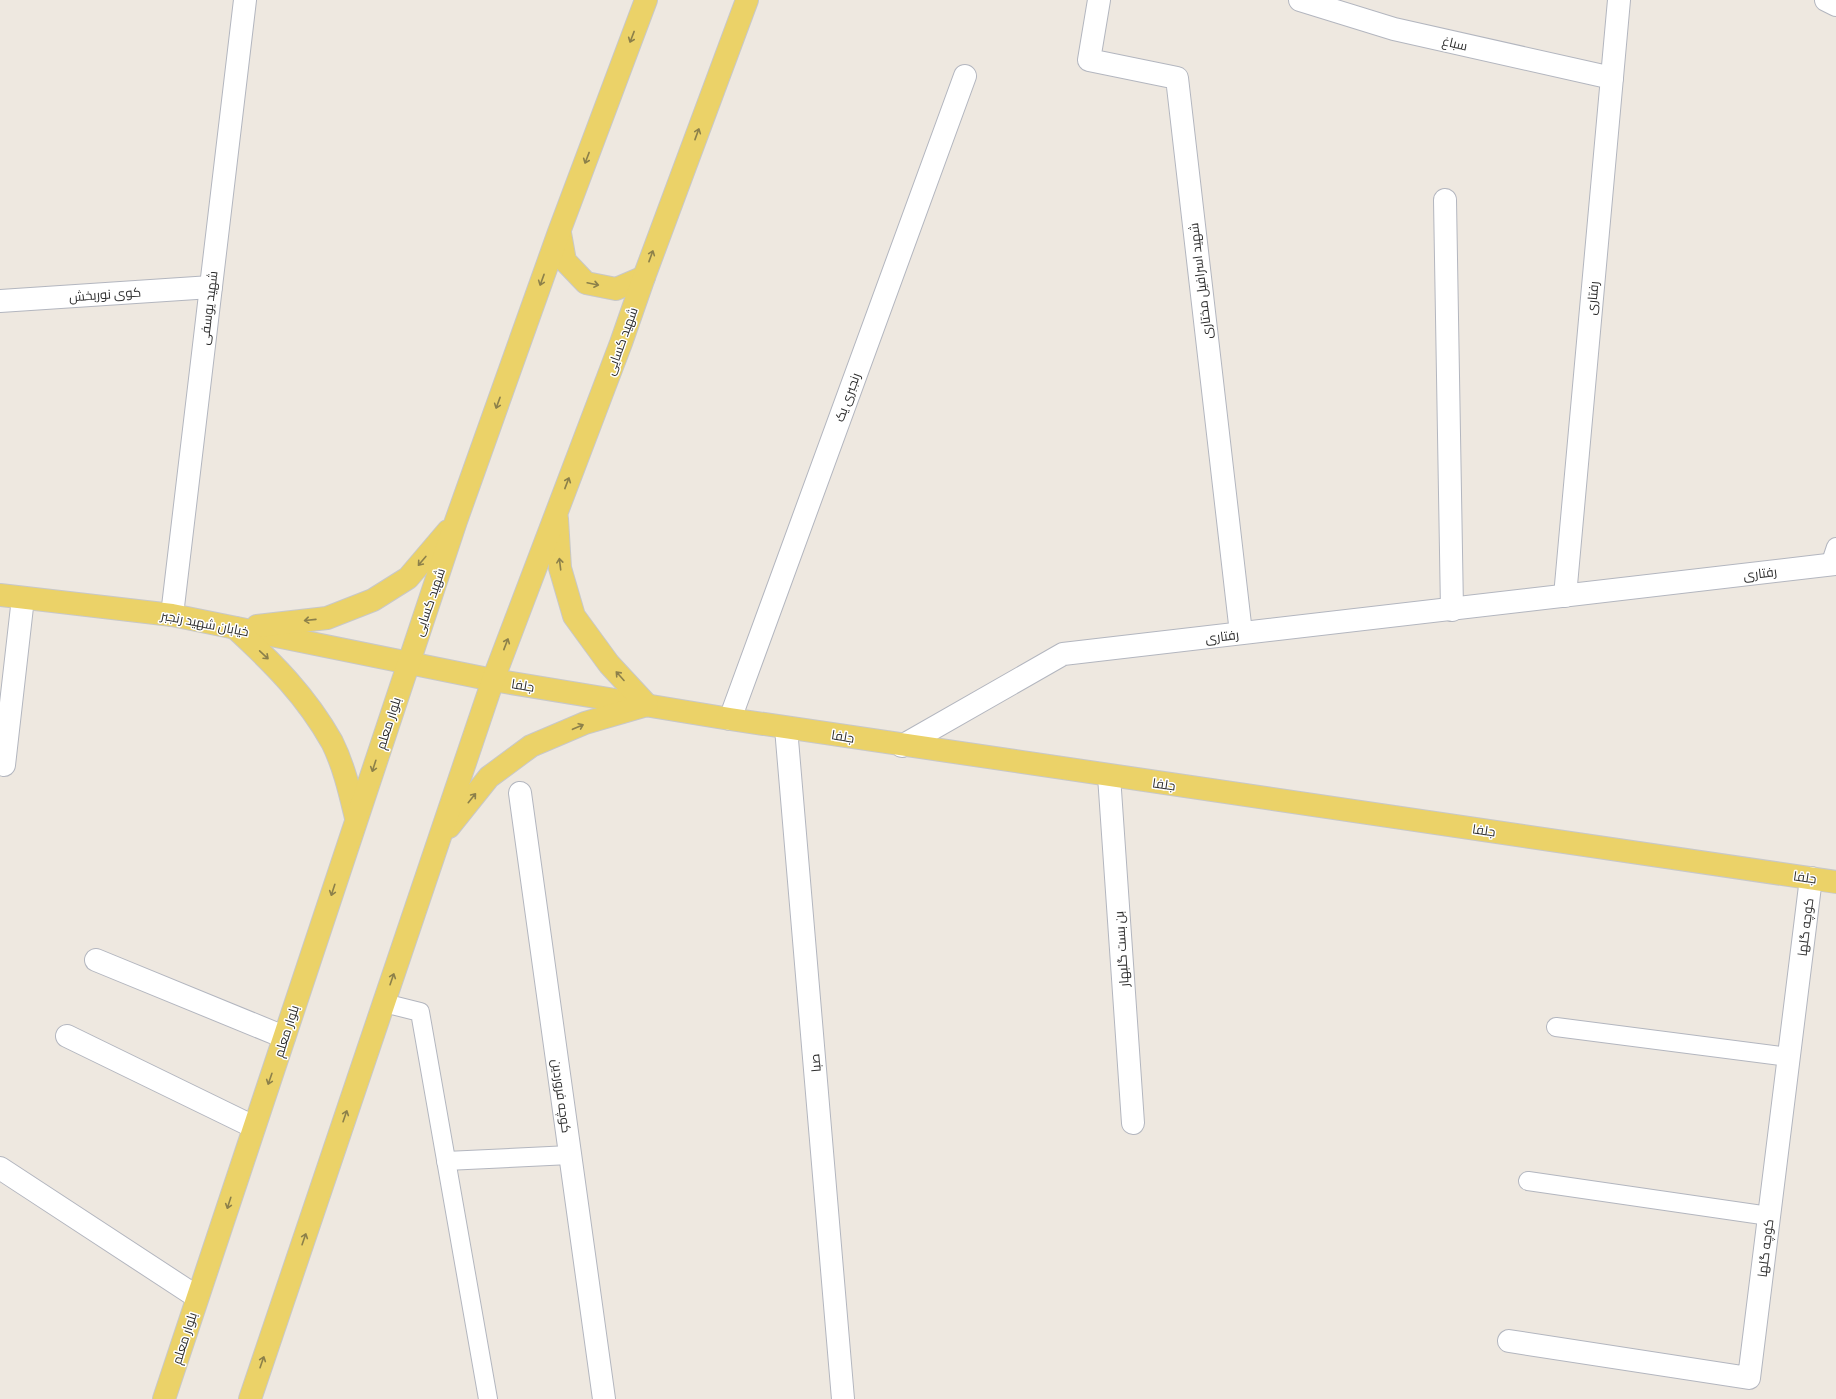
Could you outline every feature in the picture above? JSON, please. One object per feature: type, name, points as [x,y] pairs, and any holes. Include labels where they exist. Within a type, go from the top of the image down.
[{"type":"main road","name":"شهید کسایی","points":[[408,663],[456,520],[559,232],[646,0]]},
{"type":"main road","name":"شهید کسایی","points":[[493,680],[621,343],[747,0]]},
{"type":"main road","points":[[559,232],[565,261],[586,283],[616,289],[644,277]]},
{"type":"main road","points":[[439,840],[489,777],[531,746],[585,723],[647,705],[609,664],[574,616],[560,568],[556,512]]},
{"type":"main road","points":[[236,628],[327,618],[373,600],[408,578],[456,520]]},
{"type":"main road","name":"خیابان شهید رنجبر","points":[[0,595],[172,615],[493,680]]},
{"type":"main road","points":[[236,628],[278,667],[303,697],[332,743],[347,782],[356,818]]},
{"type":"main road","name":"بلوار معلم","points":[[164,1399],[408,663]]},
{"type":"main road","points":[[250,1399],[493,680]]},
{"type":"main road","name":"جلفا","points":[[493,680],[902,746],[1836,882]]},
{"type":"street","name":"شهید یوسفی","points":[[172,615],[245,0]]},
{"type":"street","name":"شهید اسرافیل مختاری","points":[[1099,0],[1089,60],[1177,78],[1241,633]]},
{"type":"street","name":"سباغ","points":[[1300,0],[1394,29],[1612,78]]},
{"type":"street","name":"رفتاری","points":[[1565,596],[1619,0]]},
{"type":"street","points":[[1826,0],[1836,5]]},
{"type":"street","name":"رنجبری یک","points":[[730,719],[965,76]]},
{"type":"street","points":[[1445,200],[1452,610]]},
{"type":"street","name":"کوی نوربخش","points":[[0,301],[211,287]]},
{"type":"street","name":"رفتاری","points":[[902,746],[1063,654],[1452,610],[1834,559]]},
{"type":"street","points":[[4,766],[23,598]]},
{"type":"street","name":"صبا","points":[[786,728],[843,1399]]},
{"type":"street","name":"بن بست گلبهار","points":[[1109,776],[1133,1123]]},
{"type":"street","name":"کوچه فروردین","points":[[520,793],[604,1399]]},
{"type":"street","name":"کوچه گلها","points":[[1509,1341],[1749,1378],[1811,878]]},
{"type":"street","points":[[96,960],[284,1037]]},
{"type":"street","points":[[68,1036],[254,1127]]},
{"type":"street","points":[[0,1168],[197,1297]]},
{"type":"lane","points":[[384,1003],[420,1012],[488,1399]]},
{"type":"lane","points":[[1556,1027],[1789,1058]]},
{"type":"lane","points":[[446,1160],[570,1155]]},
{"type":"lane","points":[[1528,1182],[1769,1216]]}]
